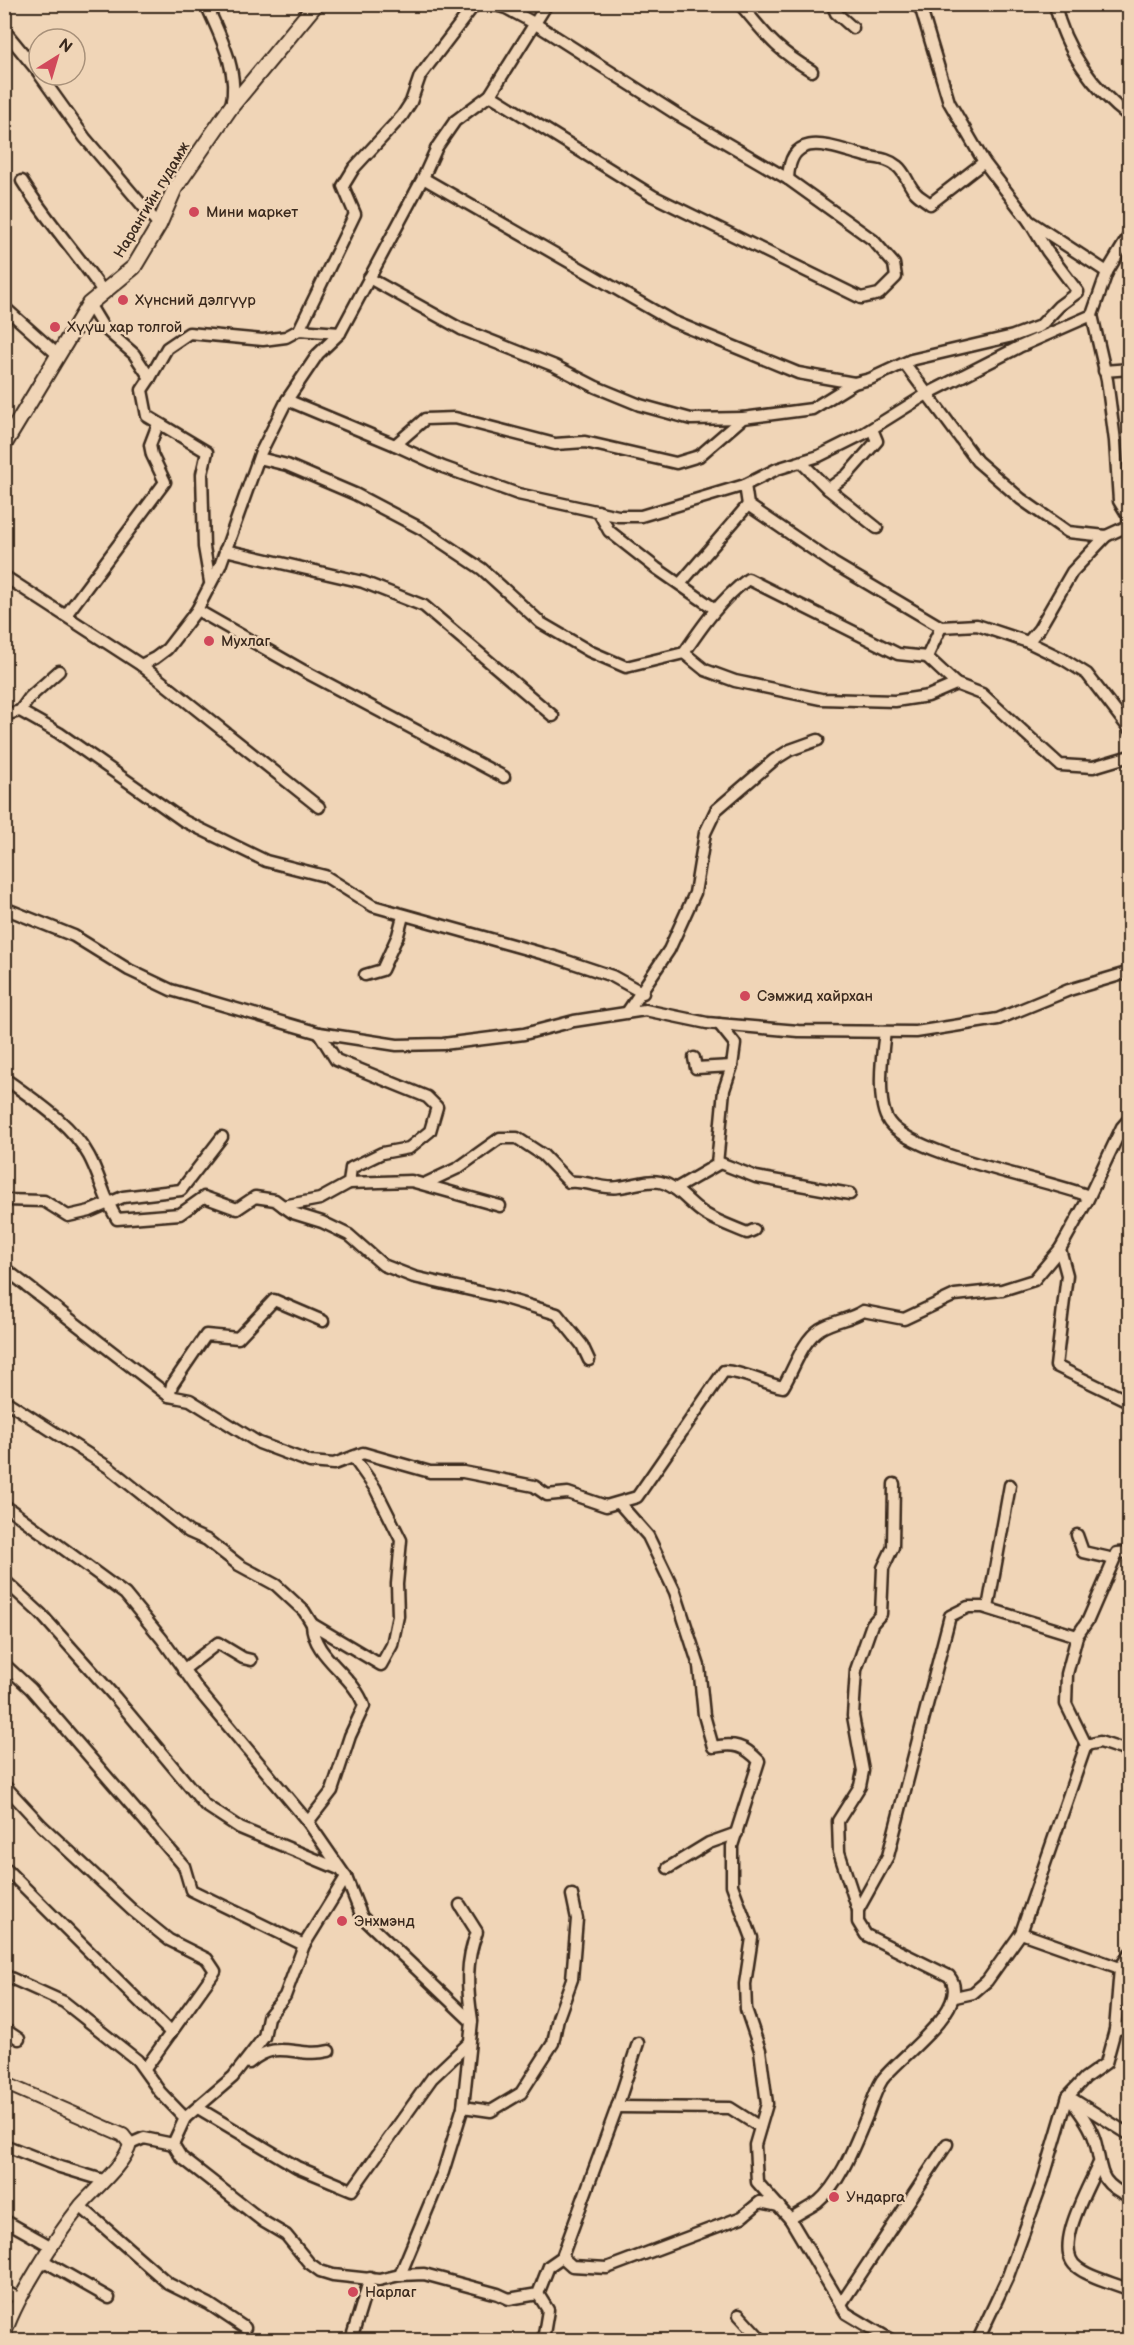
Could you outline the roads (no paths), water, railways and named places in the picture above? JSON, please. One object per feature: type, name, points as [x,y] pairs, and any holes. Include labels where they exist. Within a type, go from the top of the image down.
[{"type":"main road","name":"Нарангийн гудамж","points":[[4,446],[89,304],[134,267],[159,225],[175,188],[231,107],[316,4]]},
{"type":"street","points":[[206,4],[233,74],[234,93],[231,107]]},
{"type":"street","points":[[299,330],[356,214],[344,186],[354,168],[402,116],[411,102],[420,76],[475,4]]},
{"type":"street","points":[[490,95],[588,158],[653,196],[861,298],[879,294],[896,277],[894,264],[873,240],[788,179],[678,115],[534,23],[506,8],[492,4]]},
{"type":"street","points":[[141,664],[167,649],[197,610],[225,550],[259,458],[287,400],[318,354],[340,333],[423,178],[437,147],[455,121],[490,95],[547,4]]},
{"type":"street","points":[[740,4],[756,27],[782,52],[812,70]]},
{"type":"street","points":[[832,4],[836,13],[853,28]]},
{"type":"street","points":[[369,278],[461,329],[555,366],[596,387],[640,405],[691,419],[743,418],[812,409],[854,383],[911,360],[993,342],[1040,326],[1059,306],[1078,292],[1047,251],[1029,221],[984,162],[949,102],[921,9],[914,4]]},
{"type":"street","points":[[1055,4],[1063,35],[1078,60],[1114,106],[1130,117]]},
{"type":"street","points":[[4,30],[27,58]]},
{"type":"street","points":[[49,87],[85,138],[159,225]]},
{"type":"street","points":[[788,179],[791,160],[800,148],[810,143],[825,145],[889,161],[904,173],[914,191],[930,204],[984,162]]},
{"type":"street","points":[[423,178],[672,321],[798,373],[854,383]]},
{"type":"street","points":[[22,181],[36,204],[68,241],[104,293]]},
{"type":"street","points":[[1029,221],[1107,272]]},
{"type":"street","points":[[1130,234],[1107,272],[1092,315],[1104,371],[1124,500],[1130,519]]},
{"type":"street","points":[[89,304],[103,327],[134,354],[150,378]]},
{"type":"street","points":[[4,307],[58,355]]},
{"type":"street","points":[[287,400],[442,467],[518,494],[618,516],[641,516],[745,485],[777,469],[802,463],[872,429],[927,394],[1019,347],[1092,315]]},
{"type":"street","points":[[210,582],[204,548],[202,474],[207,452],[147,416],[142,400],[142,390],[167,348],[189,333],[263,340],[286,337],[299,330],[340,333]]},
{"type":"street","points":[[905,364],[977,461],[1021,499],[1068,532],[1106,536]]},
{"type":"street","points":[[1104,371],[1130,369]]},
{"type":"street","points":[[395,445],[425,419],[454,418],[555,444],[585,442],[676,463],[699,456],[743,418]]},
{"type":"street","points":[[66,615],[165,482],[152,455],[150,445],[158,424]]},
{"type":"street","points":[[828,489],[847,475],[877,441],[872,429]]},
{"type":"street","points":[[259,458],[287,465],[355,494],[422,529],[482,569],[541,623],[589,651],[626,667],[684,653],[715,609],[730,592],[748,579],[898,654],[927,657],[956,684],[982,694],[1060,765],[1093,767],[1130,756]]},
{"type":"street","points":[[802,463],[828,489],[877,528]]},
{"type":"street","points":[[745,485],[748,505],[833,563],[941,627],[977,625],[1028,642],[1087,674],[1130,730]]},
{"type":"street","points":[[680,584],[748,505]]},
{"type":"street","points":[[598,511],[609,531],[715,609]]},
{"type":"street","points":[[1028,642],[1039,629],[1072,572],[1106,536],[1130,525]]},
{"type":"street","points":[[225,550],[363,582],[424,606],[552,716]]},
{"type":"street","points":[[4,576],[141,664],[319,807]]},
{"type":"street","points":[[197,610],[304,671],[504,777]]},
{"type":"street","points":[[927,657],[941,627]]},
{"type":"street","points":[[684,653],[705,670],[735,681],[821,699],[895,701],[928,696],[956,684]]},
{"type":"street","points":[[4,715],[20,711],[30,698],[59,671]]},
{"type":"street","points":[[20,711],[59,733],[184,821],[266,861],[325,876],[373,906],[555,957],[612,976],[643,993]]},
{"type":"street","points":[[628,1011],[643,993],[669,950],[696,893],[705,833],[716,810],[774,760],[790,750],[818,740]]},
{"type":"street","points":[[4,908],[74,936],[129,970],[171,990],[319,1033],[398,1045],[443,1044],[524,1034],[628,1011],[645,1010],[719,1024],[798,1031],[916,1032],[998,1019],[1069,990],[1130,972]]},
{"type":"street","points":[[365,975],[382,970],[403,916]]},
{"type":"street","points":[[717,1164],[724,1090],[732,1066],[735,1044],[719,1024]]},
{"type":"street","points":[[885,1032],[882,1055],[882,1100],[888,1122],[907,1137],[994,1170],[1064,1186],[1089,1196]]},
{"type":"street","points":[[319,1033],[336,1060],[428,1097],[437,1107],[430,1131],[409,1148],[382,1153],[351,1168],[349,1184]]},
{"type":"street","points":[[694,1058],[696,1068],[732,1066]]},
{"type":"street","points":[[4,1078],[54,1115],[89,1155],[107,1203],[117,1219],[180,1214],[204,1197],[237,1209],[255,1197],[275,1200],[293,1213],[322,1222],[349,1235],[382,1265],[414,1277],[501,1297],[556,1314],[582,1346],[589,1360]]},
{"type":"street","points":[[4,1268],[169,1396],[190,1400],[259,1443],[310,1462],[334,1464],[363,1453],[430,1473],[463,1472],[534,1486],[547,1495],[568,1493],[606,1506],[637,1497],[724,1371],[741,1372],[760,1383],[783,1387],[806,1343],[818,1330],[838,1320],[853,1318],[863,1311],[904,1319],[956,1295],[1002,1290],[1034,1280],[1059,1249],[1089,1196],[1110,1150],[1130,1118]]},
{"type":"street","points":[[4,1200],[44,1201],[68,1216],[123,1197],[181,1190],[222,1137]]},
{"type":"street","points":[[423,1184],[458,1168],[500,1138],[517,1138],[543,1155],[569,1182],[582,1181],[618,1188],[641,1182],[660,1182],[675,1189],[704,1213],[720,1222],[747,1233],[754,1230]]},
{"type":"street","points":[[675,1189],[720,1163],[756,1177],[850,1194]]},
{"type":"street","points":[[284,1206],[320,1199],[349,1184],[411,1181],[500,1206]]},
{"type":"street","points":[[1059,1249],[1067,1275],[1056,1366],[1130,1402]]},
{"type":"street","points":[[169,1396],[172,1385],[206,1335],[238,1338],[274,1300],[323,1321]]},
{"type":"street","points":[[4,1400],[108,1467],[189,1532],[207,1540],[239,1565],[276,1584],[304,1611],[312,1624],[319,1649],[353,1684],[364,1706],[350,1736],[332,1791],[308,1822]]},
{"type":"street","points":[[312,1624],[381,1665],[392,1645],[398,1616],[397,1584],[401,1540],[375,1488],[353,1458]]},
{"type":"street","points":[[790,2219],[819,2200],[848,2161],[881,2081],[902,2057],[928,2037],[955,1997],[954,1983],[949,1976],[866,1935],[858,1922],[858,1910],[839,1852],[838,1821],[860,1786],[863,1771],[853,1716],[856,1670],[872,1624],[880,1614],[883,1568],[893,1547],[894,1484]]},
{"type":"street","points":[[988,1608],[1010,1485]]},
{"type":"street","points":[[619,1503],[648,1536],[675,1592],[699,1666],[704,1715],[713,1747],[730,1744],[746,1748],[759,1761],[732,1846],[732,1885],[752,1938],[745,1984],[746,2009],[760,2050],[767,2103],[754,2145],[757,2182],[790,2219],[846,2313],[891,2340]]},
{"type":"street","points":[[4,1505],[125,1594],[183,1670],[308,1822],[343,1873],[362,1917],[472,2022]]},
{"type":"street","points":[[1077,1535],[1083,1552],[1114,1559]]},
{"type":"street","points":[[955,1997],[973,1993],[987,1981],[1021,1933],[1086,1745],[1066,1704],[1067,1674],[1077,1636],[1089,1620],[1117,1553],[1130,1552]]},
{"type":"street","points":[[4,1580],[41,1614],[115,1697],[205,1805],[240,1828],[343,1873]]},
{"type":"street","points":[[858,1910],[888,1856],[950,1616],[968,1607],[988,1608],[1077,1636]]},
{"type":"street","points":[[183,1670],[218,1643],[243,1658],[252,1660]]},
{"type":"street","points":[[4,1664],[31,1689],[184,1866],[191,1890],[304,1945]]},
{"type":"street","points":[[1086,1745],[1100,1742],[1130,1752]]},
{"type":"street","points":[[4,1785],[42,1826],[132,1910],[169,1940],[207,1959],[215,1971],[145,2069]]},
{"type":"street","points":[[668,1868],[709,1843],[736,1833]]},
{"type":"street","points":[[4,1867],[171,2033]]},
{"type":"street","points":[[233,2078],[264,2037],[268,2017],[285,1996],[304,1945],[343,1873]]},
{"type":"street","points":[[464,2107],[491,2110],[521,2093],[553,2043],[558,2018],[572,1979],[577,1919],[572,1895]]},
{"type":"street","points":[[400,2275],[443,2172],[464,2107],[472,2022],[466,1985],[470,1950],[477,1932],[460,1905]]},
{"type":"street","points":[[1021,1933],[1120,1968]]},
{"type":"street","points":[[978,2340],[1008,2276],[1043,2180],[1068,2096],[1085,2078],[1106,2063],[1125,2026],[1120,1968],[1130,1953]]},
{"type":"street","points":[[4,1975],[64,2002],[145,2069],[160,2092],[184,2118]]},
{"type":"street","points":[[4,2029],[19,2038]]},
{"type":"street","points":[[198,2108],[297,2167],[352,2190],[432,2078],[470,2042]]},
{"type":"street","points":[[538,2294],[549,2266],[562,2257],[638,2043]]},
{"type":"street","points":[[173,2144],[184,2118],[267,2050],[315,2054],[329,2051]]},
{"type":"street","points":[[4,2082],[123,2135],[130,2144]]},
{"type":"street","points":[[1068,2096],[1130,2135]]},
{"type":"street","points":[[1068,2096],[1085,2120],[1095,2141],[1098,2165],[1106,2180],[1117,2192],[1130,2197]]},
{"type":"street","points":[[617,2107],[730,2108],[760,2127]]},
{"type":"street","points":[[4,2337],[20,2299],[80,2206],[125,2155],[130,2144],[144,2138],[173,2144],[181,2157],[207,2179],[286,2235],[309,2263],[320,2271],[333,2275],[379,2280],[400,2275],[424,2274],[498,2294],[509,2300],[538,2294]]},
{"type":"street","points":[[841,2304],[947,2144]]},
{"type":"street","points":[[4,2145],[60,2167],[103,2180]]},
{"type":"street","points":[[1098,2165],[1076,2210],[1069,2236],[1070,2257],[1076,2268],[1130,2289]]},
{"type":"street","points":[[562,2257],[572,2265],[607,2268],[742,2217],[760,2202],[779,2206]]},
{"type":"street","points":[[80,2206],[169,2284],[209,2304],[245,2328]]},
{"type":"street","points":[[4,2220],[52,2247]]},
{"type":"street","points":[[44,2261],[109,2298]]},
{"type":"street","points":[[364,2340],[352,2338],[370,2278]]},
{"type":"street","points":[[4,2291],[20,2299]]},
{"type":"street","points":[[538,2294],[548,2310],[543,2340]]},
{"type":"street","points":[[739,2315],[762,2340]]},
{"type":"place","name":"Мини маркет","points":[[194,212]]},
{"type":"place","name":"Хүнсний дэлгүүр","points":[[123,300]]},
{"type":"place","name":"Хүүш хар толгой","points":[[55,327]]},
{"type":"place","name":"Мухлаг","points":[[209,641]]},
{"type":"place","name":"Сэмжид хайрхан","points":[[745,996]]},
{"type":"place","name":"Энхмэнд","points":[[342,1921]]},
{"type":"place","name":"Ундарга","points":[[834,2197]]},
{"type":"place","name":"Нарлаг","points":[[353,2292]]}]
